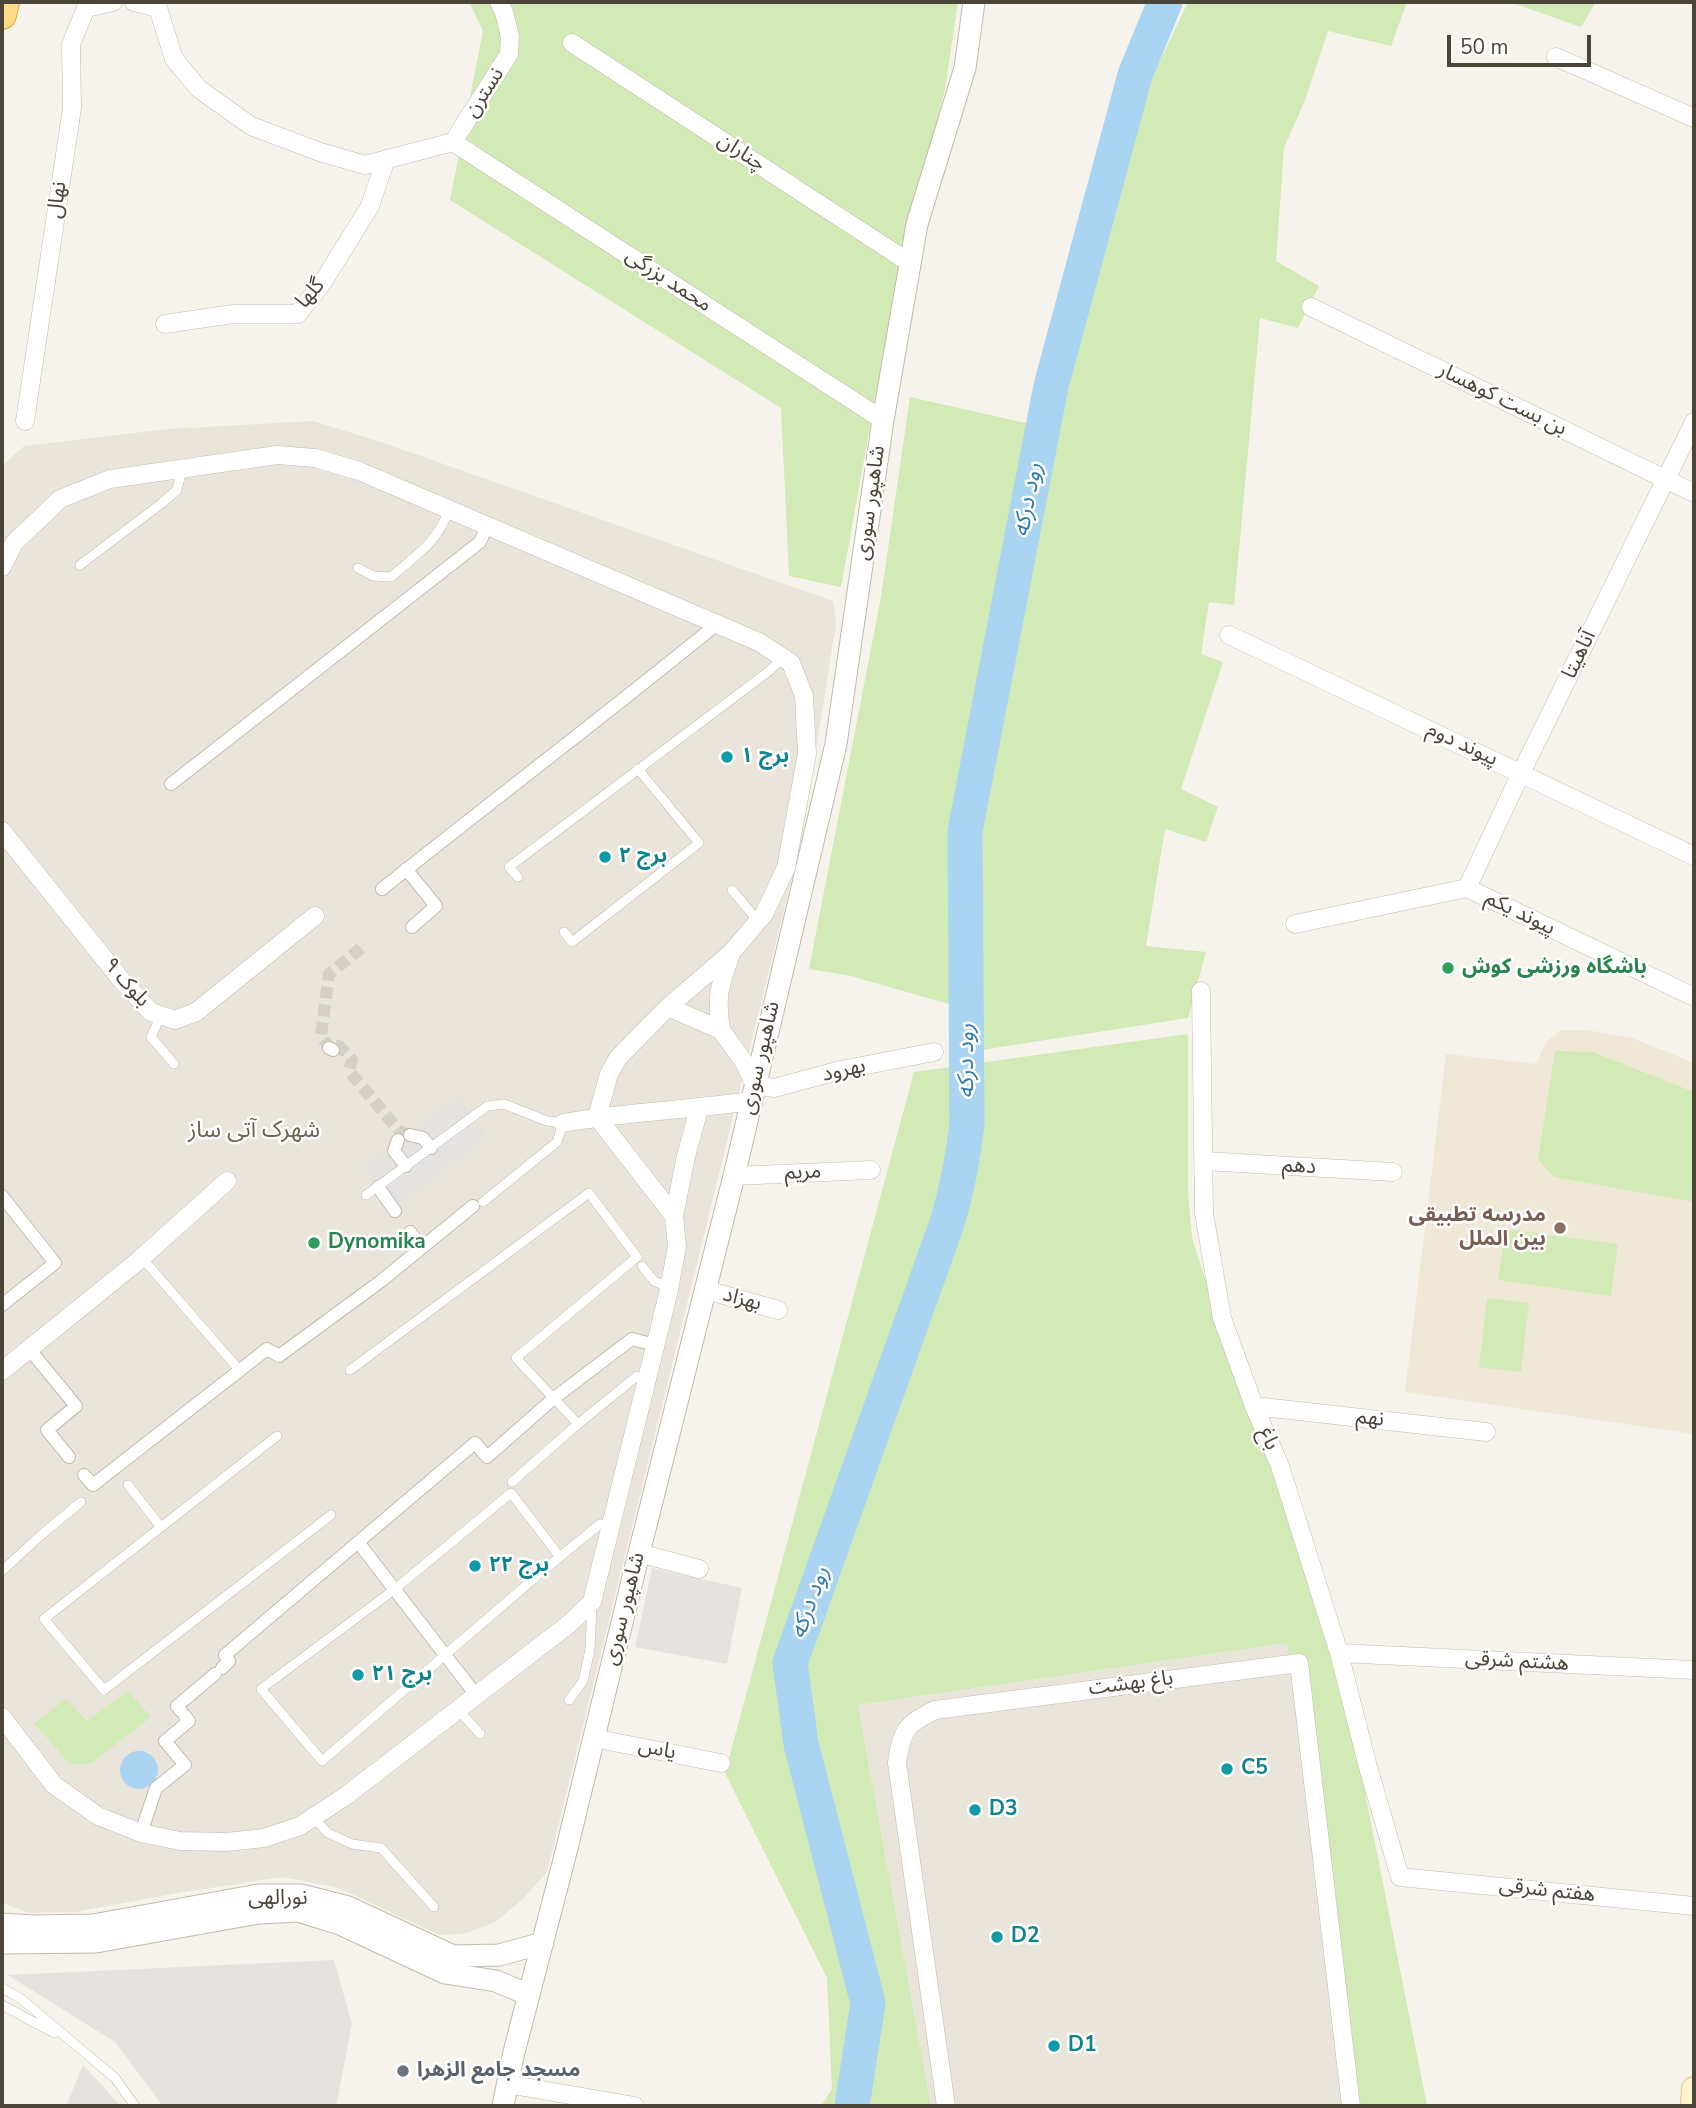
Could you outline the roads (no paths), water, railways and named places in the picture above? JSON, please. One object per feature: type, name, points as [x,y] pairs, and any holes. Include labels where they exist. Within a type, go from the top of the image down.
[{"type":"highway","points":[[2,15],[5,2]]},
{"type":"main road","points":[[1693,2106],[1694,2089]]},
{"type":"street","name":"نهال","points":[[25,421],[72,108],[71,44],[86,8],[113,2]]},
{"type":"street","points":[[134,2],[158,8],[174,59],[199,89],[251,125],[320,152],[365,165],[453,142]]},
{"type":"street","name":"نسترن","points":[[453,142],[509,54],[510,37],[499,2]]},
{"type":"street","name":"شاهپور سوری","points":[[503,2106],[734,1176],[836,744],[883,421],[917,225],[965,68],[974,2]]},
{"type":"street","name":"چناران","points":[[572,43],[911,263]]},
{"type":"street","points":[[1556,57],[1694,118]]},
{"type":"street","name":"محمد بزرگی","points":[[453,142],[883,421]]},
{"type":"street","name":"گلها","points":[[165,324],[233,314],[298,314],[323,282],[370,206],[386,159]]},
{"type":"street","name":"بن بست کوهسار","points":[[1311,307],[1694,493]]},
{"type":"street","name":"آناهیتا","points":[[1467,888],[1694,422]]},
{"type":"street","points":[[2,567],[15,542],[60,499],[110,479],[277,455],[315,458],[359,471],[759,642],[791,663],[804,696],[807,754],[786,868],[764,914],[731,953],[668,1007],[618,1058],[609,1074],[597,1117],[674,1216]]},
{"type":"street","points":[[171,784],[480,542],[487,526]]},
{"type":"street","points":[[382,889],[717,624]]},
{"type":"street","name":"پیوند دوم","points":[[1229,635],[1694,856]]},
{"type":"street","name":"بلوک ۹","points":[[2,831],[123,982],[151,1012],[175,1020],[196,1012],[314,916]]},
{"type":"street","points":[[406,869],[436,906],[412,927]]},
{"type":"street","name":"پیوند یکم","points":[[1295,924],[1467,888],[1694,997]]},
{"type":"street","points":[[731,953],[719,986],[717,1007],[721,1030],[744,1062],[753,1093]]},
{"type":"street","name":"باغ","points":[[1201,991],[1204,1213],[1222,1318],[1254,1406],[1280,1466],[1339,1653],[1400,1877]]},
{"type":"street","points":[[668,1007],[721,1030]]},
{"type":"street","name":"بهرود","points":[[563,1123],[597,1117],[699,1108],[841,1070],[934,1052]]},
{"type":"street","points":[[2,1717],[54,1784],[99,1816],[141,1833],[180,1841],[226,1842],[264,1838],[300,1826],[347,1795],[569,1624],[592,1602],[669,1287],[677,1247],[674,1216],[699,1108]]},
{"type":"street","points":[[406,1166],[394,1151],[404,1138],[423,1138],[431,1148]]},
{"type":"street","name":"دهم","points":[[1204,1161],[1393,1172]]},
{"type":"street","name":"مریم","points":[[734,1176],[871,1170]]},
{"type":"street","points":[[2,1371],[142,1258],[227,1181]]},
{"type":"street","points":[[378,1187],[395,1211]]},
{"type":"street","points":[[2,1196],[55,1263],[2,1305]]},
{"type":"street","points":[[84,1475],[93,1485],[267,1349],[279,1356],[381,1281],[478,1204]]},
{"type":"street","points":[[410,1231],[421,1248]]},
{"type":"street","name":"بهزاد","points":[[706,1290],[778,1310]]},
{"type":"street","points":[[141,1833],[156,1788],[185,1765],[165,1741],[189,1721],[177,1706],[229,1661],[225,1655],[475,1443],[487,1457],[553,1399],[632,1339],[655,1345]]},
{"type":"street","points":[[30,1350],[76,1406],[47,1430],[69,1457]]},
{"type":"street","name":"نهم","points":[[1254,1406],[1486,1432]]},
{"type":"street","points":[[358,1542],[476,1696]]},
{"type":"street","points":[[639,1553],[699,1569]]},
{"type":"street","name":"هشتم شرقی","points":[[1339,1653],[1694,1670]]},
{"type":"street","name":"باغ بهشت","points":[[946,2106],[897,1763],[906,1729],[915,1720],[935,1710],[1299,1663],[1350,2106]]},
{"type":"street","name":"یاس","points":[[593,1738],[722,1763]]},
{"type":"street","name":"هفتم شرقی","points":[[1400,1877],[1694,1906]]},
{"type":"street","name":"نورالهی","points":[[2,1924],[93,1925],[258,1895],[301,1895],[348,1907],[453,1956],[499,1955],[543,1943]]},
{"type":"street","name":"نورالهی","points":[[2,1943],[96,1942],[259,1913],[298,1911],[340,1924],[445,1973],[496,1981],[529,1995]]},
{"type":"street","points":[[496,1981],[508,1978],[513,1973],[513,1964],[499,1955]]},
{"type":"street","points":[[507,2084],[635,2106]]},
{"type":"lane","points":[[80,565],[177,490],[182,469]]},
{"type":"lane","points":[[358,568],[373,576],[391,578],[433,540],[443,528],[449,509]]},
{"type":"lane","points":[[518,877],[509,867],[783,658]]},
{"type":"lane","points":[[564,932],[572,942],[699,843],[638,768]]},
{"type":"lane","points":[[732,890],[758,921]]},
{"type":"lane","points":[[161,1015],[151,1037],[174,1064]]},
{"type":"lane","points":[[366,1195],[487,1106],[505,1104],[547,1121],[563,1123],[558,1142],[478,1204]]},
{"type":"lane","points":[[350,1370],[589,1193],[637,1257],[516,1358],[578,1424]]},
{"type":"lane","points":[[142,1258],[235,1365]]},
{"type":"lane","points":[[642,1266],[654,1281],[669,1287]]},
{"type":"lane","points":[[512,1482],[637,1376],[648,1376]]},
{"type":"lane","points":[[277,1437],[44,1619],[104,1690],[331,1515]]},
{"type":"lane","points":[[128,1485],[161,1528]]},
{"type":"lane","points":[[560,1557],[511,1493],[395,1589],[261,1689],[321,1761],[600,1524],[611,1526]]},
{"type":"lane","points":[[2,1571],[81,1502]]},
{"type":"lane","points":[[569,1700],[583,1681],[590,1650],[592,1602]]},
{"type":"lane","points":[[458,1709],[480,1734]]},
{"type":"lane","points":[[313,1817],[328,1833],[352,1844],[381,1848],[434,1907]]},
{"type":"lane","points":[[2,1988],[20,1998],[115,2078],[135,2106]]},
{"type":"lane","points":[[2,2005],[69,2040]]},
{"type":"water","points":[[139,1751],[153,1756],[158,1770],[153,1784],[139,1789],[125,1784],[120,1770],[125,1756]]},
{"type":"waterway","name":"رود درکه","points":[[852,2106],[868,2003],[801,1744],[790,1663],[947,1223],[957,1186],[967,1124],[965,831],[1051,386],[1135,75],[1165,2]]},
{"type":"tunnel","points":[[361,948],[329,974],[321,1035],[329,1048],[339,1046],[352,1060],[349,1071],[400,1132],[410,1135]]},
{"type":"place","name":"برج ۱","points":[[727,757]]},
{"type":"place","name":"برج ۲","points":[[605,857]]},
{"type":"place","name":"باشگاه ورزشی کوش","points":[[1448,968]]},
{"type":"place","name":"مدرسه تطبیقی بین الملل","points":[[1560,1228]]},
{"type":"place","name":"Dynomika","points":[[314,1243]]},
{"type":"place","name":"برج ۲۲","points":[[475,1566]]},
{"type":"place","name":"برج ۲۱","points":[[358,1675]]},
{"type":"place","name":"C5","points":[[1227,1769]]},
{"type":"place","name":"D3","points":[[975,1810]]},
{"type":"place","name":"D2","points":[[997,1937]]},
{"type":"place","name":"D1","points":[[1054,2046]]},
{"type":"place","name":"مسجد جامع الزهرا","points":[[403,2071]]},
{"type":"district","name":"شهرک آتی ساز","points":[[254,1131]]}]
